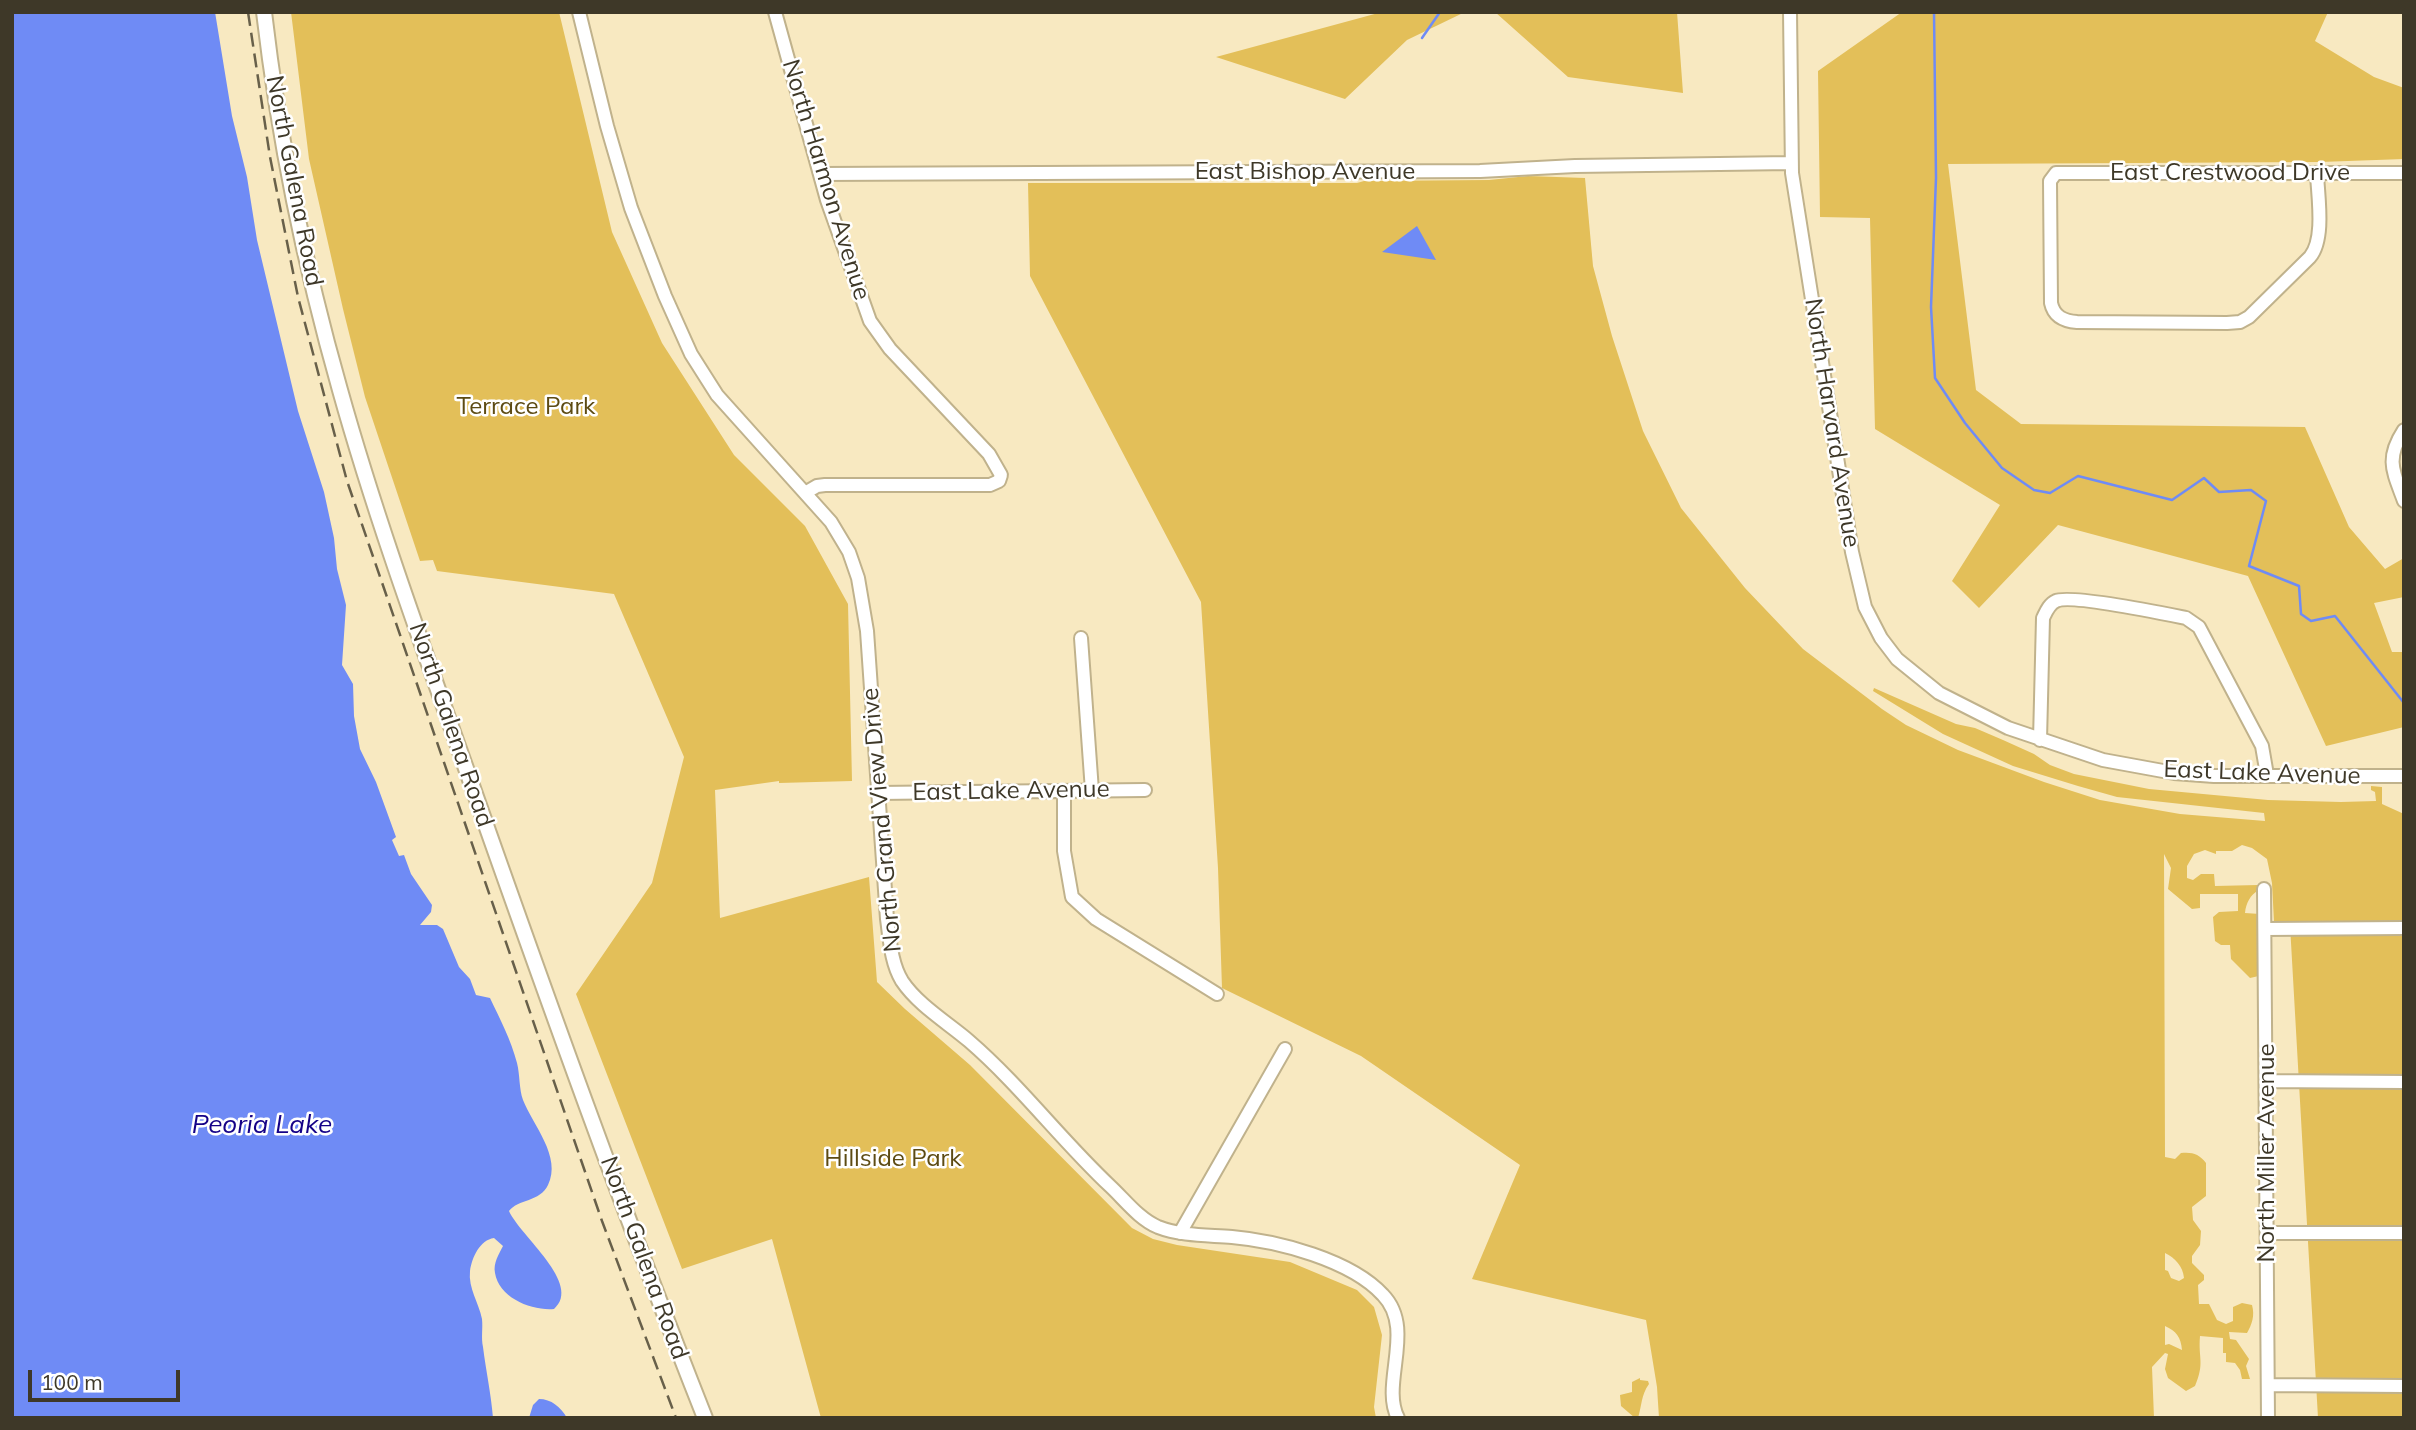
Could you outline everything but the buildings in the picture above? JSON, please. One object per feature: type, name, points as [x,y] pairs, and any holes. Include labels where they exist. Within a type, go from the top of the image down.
[{"type":"main road","name":"North Galena Road","points":[[264,12],[284,142],[307,257],[339,388],[369,487],[498,859],[705,1418]]},
{"type":"street","name":"North Grand View Drive","points":[[579,12],[607,126],[631,208],[686,344],[717,395],[839,534],[852,559],[860,584],[867,631],[892,950],[896,968],[905,984],[918,999],[989,1060],[1136,1211],[1157,1226],[1180,1233],[1259,1240],[1299,1249],[1341,1267],[1371,1284],[1385,1296],[1392,1308],[1396,1324],[1398,1344],[1394,1402],[1398,1418]]},
{"type":"street","name":"North Harmon Avenue","points":[[775,12],[838,232],[873,326],[890,349],[986,450],[998,468],[1000,479],[996,484],[990,485],[825,485],[805,493]]},
{"type":"street","name":"North Harvard Avenue","points":[[1790,12],[1791,163],[1854,560],[1865,607],[1894,655],[1920,680],[1969,709],[2040,740]]},
{"type":"street","name":"East Bishop Avenue","points":[[820,174],[1468,171],[1576,166],[1791,163]]},
{"type":"street","name":"East Crestwood Drive","points":[[2317,174],[2318,235],[2313,253],[2246,320],[2233,323],[2077,322],[2057,316],[2051,303],[2050,276],[2050,181],[2056,173],[2404,173]]},
{"type":"street","points":[[2404,430],[2391,457],[2404,501]]},
{"type":"street","points":[[2040,740],[2043,618],[2056,601],[2065,599],[2087,602],[2186,618],[2199,626],[2262,746],[2267,775]]},
{"type":"street","points":[[1081,638],[1092,790]]},
{"type":"street","name":"East Lake Avenue","points":[[2040,740],[2103,760],[2167,772],[2214,776],[2404,776]]},
{"type":"street","name":"East Lake Avenue","points":[[878,793],[1144,790]]},
{"type":"street","points":[[1064,791],[1064,850],[1072,897],[1096,919],[1217,994]]},
{"type":"street","name":"North Miller Avenue","points":[[2264,889],[2268,1418]]},
{"type":"street","points":[[2265,929],[2404,928]]},
{"type":"street","points":[[1180,1233],[1285,1049]]},
{"type":"street","points":[[2266,1081],[2404,1082]]},
{"type":"street","points":[[2267,1233],[2404,1233]]},
{"type":"street","points":[[2268,1385],[2404,1386]]},
{"type":"green space","points":[[291,12],[559,12],[612,232],[662,343],[734,455],[805,526],[848,604],[852,781],[779,781],[715,790],[720,918],[869,877],[877,982],[970,1065],[1132,1228],[1153,1239],[1177,1245],[1290,1262],[1357,1290],[1374,1307],[1382,1335],[1374,1407],[1376,1418],[821,1418],[772,1239],[682,1269],[576,994],[652,883],[684,757],[614,594],[437,571],[433,560],[420,561],[365,397],[343,309],[309,159]]},
{"type":"green space","points":[[1382,12],[1465,12],[1407,40],[1345,99],[1216,57]]},
{"type":"green space","points":[[1495,12],[1677,12],[1683,93],[1568,77]]},
{"type":"green space","points":[[1902,12],[2328,12],[2315,41],[2374,77],[2404,88],[2404,159],[1948,164],[1976,390],[2021,424],[2305,427],[2349,527],[2385,569],[2404,558],[2404,597],[2374,603],[2392,652],[2404,652],[2404,727],[2326,746],[2248,576],[2058,525],[1979,608],[1952,581],[2000,505],[1875,429],[1870,218],[1820,217],[1818,71]]},
{"type":"green space","points":[[1528,176],[1585,178],[1593,266],[1612,336],[1643,431],[1681,508],[1745,588],[1803,649],[1882,709],[1906,725],[1958,750],[2100,800],[2180,814],[2265,821],[2264,813],[2117,797],[2013,766],[1943,734],[1873,691],[1874,688],[1956,724],[1975,728],[2003,740],[2034,754],[2050,765],[2074,774],[2149,789],[2268,800],[2376,801],[2371,786],[2382,787],[2382,804],[2404,814],[2404,1418],[2318,1418],[2290,925],[2274,922],[2272,883],[2267,859],[2252,848],[2242,845],[2232,851],[2216,851],[2216,854],[2205,850],[2194,854],[2187,866],[2187,878],[2193,880],[2201,874],[2214,874],[2215,886],[2258,885],[2259,890],[2249,900],[2245,913],[2260,914],[2263,975],[2250,978],[2231,959],[2230,945],[2221,945],[2215,941],[2213,917],[2219,912],[2238,911],[2238,894],[2200,894],[2200,908],[2192,909],[2168,889],[2171,868],[2164,854],[2165,1157],[2175,1159],[2181,1153],[2192,1153],[2206,1163],[2206,1196],[2192,1207],[2193,1220],[2201,1231],[2200,1245],[2192,1256],[2192,1263],[2204,1275],[2204,1280],[2198,1285],[2199,1304],[2209,1304],[2217,1320],[2226,1324],[2233,1321],[2233,1307],[2242,1303],[2252,1305],[2253,1320],[2247,1333],[2229,1332],[2230,1339],[2236,1340],[2249,1359],[2246,1366],[2250,1379],[2242,1379],[2235,1363],[2226,1362],[2223,1338],[2200,1336],[2200,1366],[2195,1386],[2186,1391],[2168,1378],[2165,1369],[2168,1354],[2165,1353],[2152,1367],[2154,1418],[1659,1418],[1646,1320],[1472,1279],[1520,1165],[1361,1056],[1222,988],[1218,868],[1201,602],[1030,276],[1028,183],[1357,183],[1489,180]],"holes":[[[2165,1253],[2178,1263],[2184,1278],[2179,1281],[2171,1278],[2165,1270]],[[2165,1326],[2177,1335],[2182,1350],[2165,1345]]]},
{"type":"green space","points":[[1640,1378],[1649,1384],[1638,1418],[1635,1418],[1621,1406],[1620,1395],[1632,1392],[1632,1382]]},
{"type":"water","name":"Peoria Lake","points":[[12,12],[215,12],[232,116],[247,177],[257,240],[298,411],[324,492],[334,538],[337,569],[346,605],[342,665],[353,684],[354,716],[360,749],[376,782],[396,837],[392,840],[399,856],[404,855],[411,874],[432,905],[431,912],[420,925],[437,925],[443,929],[459,967],[470,979],[476,995],[490,998],[515,1054],[523,1100],[549,1152],[551,1174],[544,1191],[509,1211],[547,1260],[561,1287],[561,1299],[554,1309],[545,1309],[527,1305],[510,1296],[498,1282],[495,1273],[503,1246],[494,1238],[481,1246],[471,1266],[471,1283],[482,1319],[482,1344],[493,1418],[12,1418]]},
{"type":"water","points":[[1417,226],[1436,260],[1382,252]]},
{"type":"water","points":[[539,1399],[555,1404],[567,1418],[529,1418],[533,1405]]},
{"type":"waterway","points":[[1422,38],[1440,12]]},
{"type":"waterway","points":[[1934,12],[1936,178],[1931,307],[1935,378],[1965,423],[2002,468],[2034,490],[2050,493],[2078,476],[2172,500],[2204,478],[2219,492],[2251,490],[2266,501],[2249,566],[2299,586],[2301,614],[2311,621],[2335,616],[2404,703]]},
{"type":"railway","points":[[248,12],[270,157],[298,297],[347,481],[602,1221],[676,1418]]},
{"type":"park label","name":"Terrace Park","points":[[526,407]]},
{"type":"park label","name":"Hillside Park","points":[[893,1159]]}]
